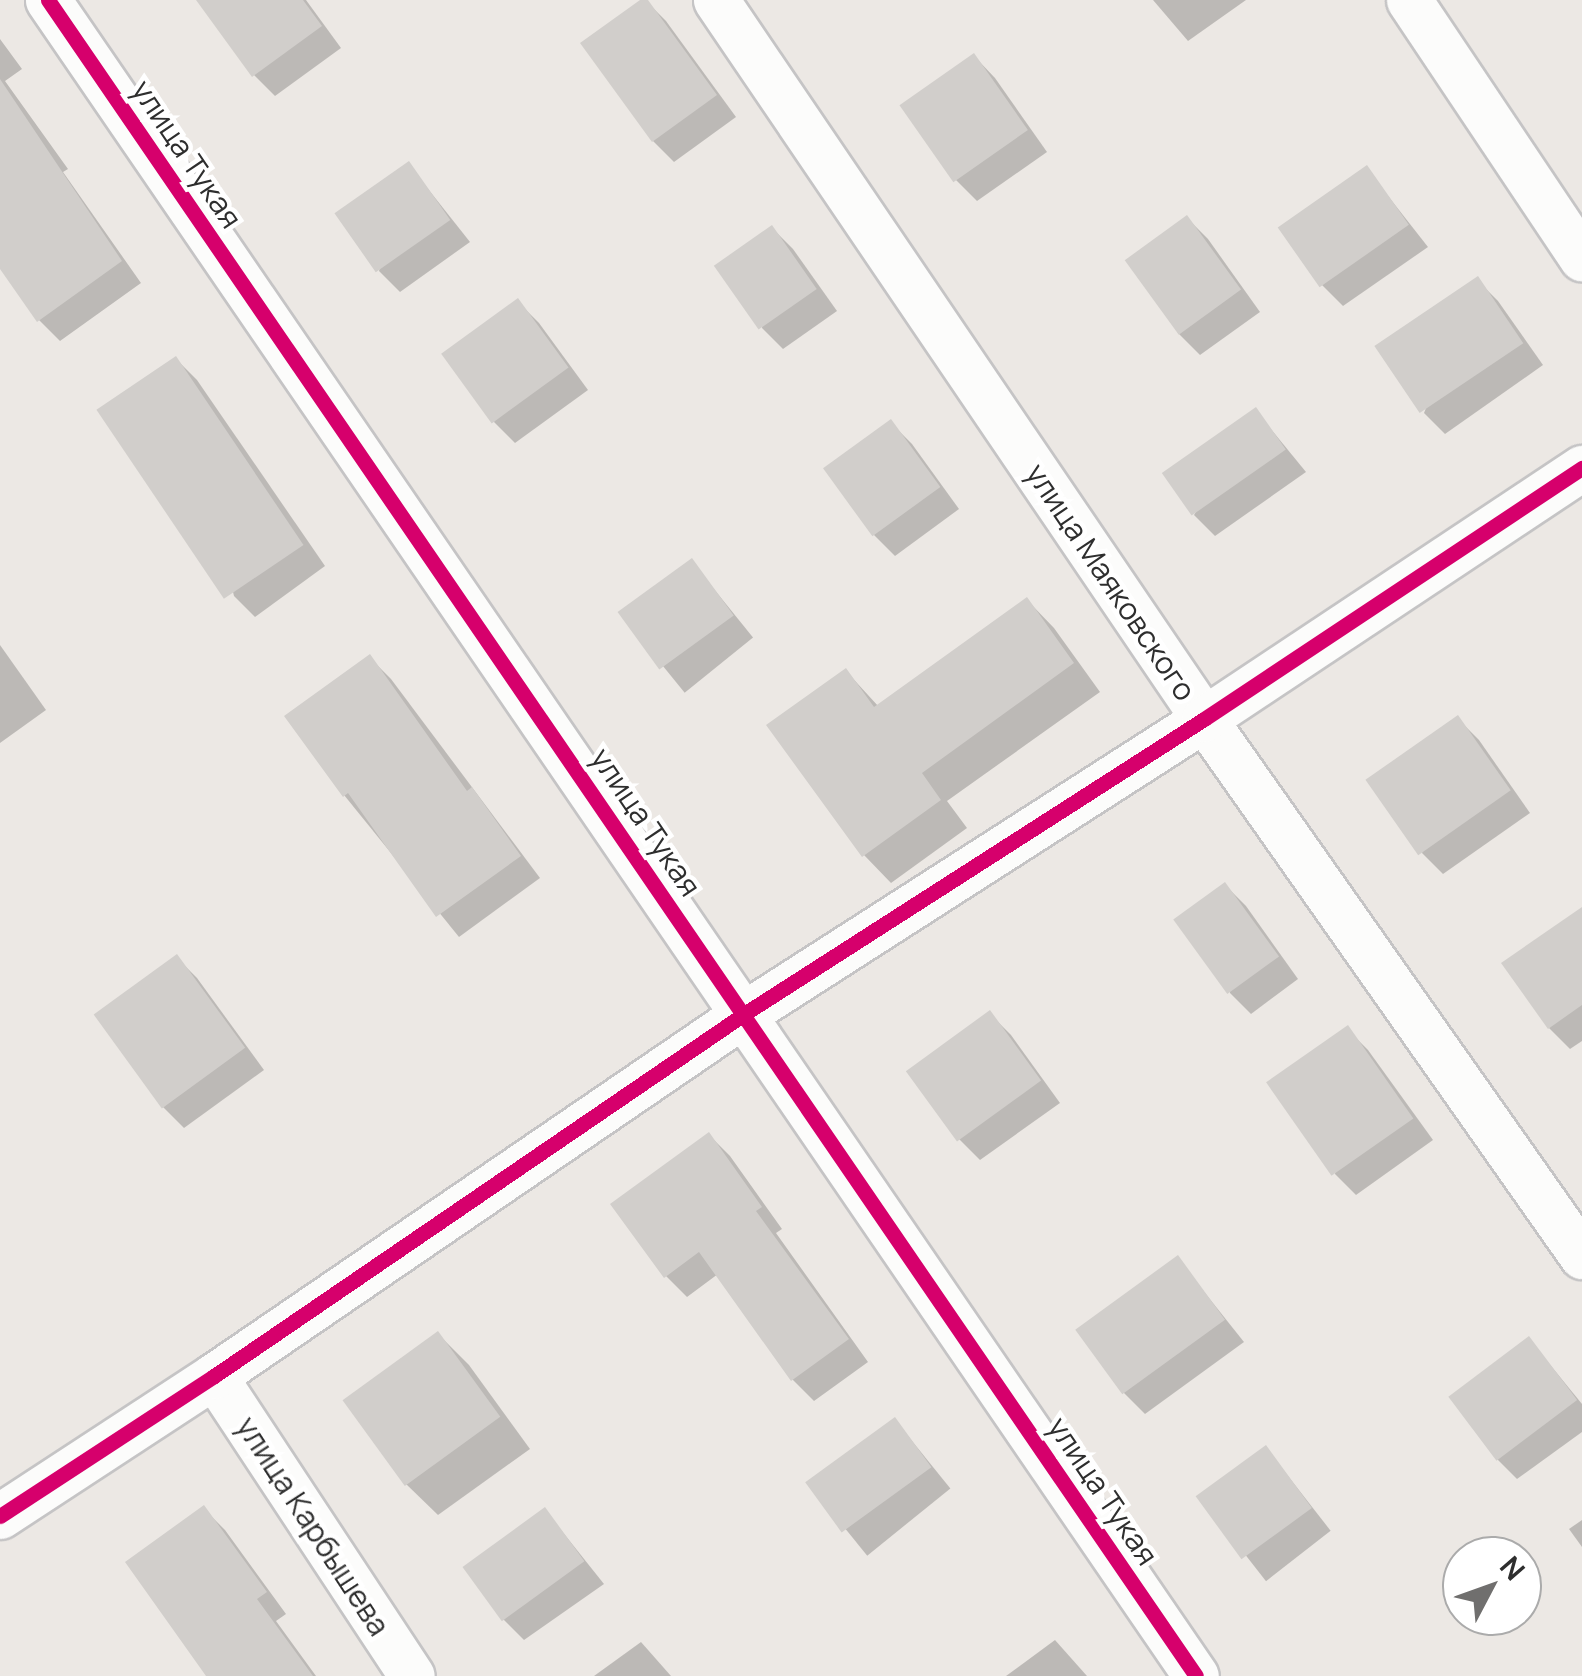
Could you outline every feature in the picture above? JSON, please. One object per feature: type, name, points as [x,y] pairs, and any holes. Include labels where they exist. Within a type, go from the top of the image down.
[{"type":"street","name":"улица Тукая","points":[[48,0],[1196,1676]]},
{"type":"street","name":"улица Маяковского","points":[[716,0],[1204,720],[1582,1256]]},
{"type":"street","points":[[1410,0],[1582,258]]},
{"type":"street","points":[[0,1516],[214,1376],[744,1014],[1204,720],[1582,468]]},
{"type":"street","name":"улица Карбышева","points":[[214,1376],[412,1676]]},
{"type":"building","points":[[196,0],[303,0],[322,26],[252,77]]},
{"type":"building","points":[[640,0],[648,0],[717,95],[652,142],[580,43]]},
{"type":"building","points":[[974,53],[1028,130],[953,182],[899,105]]},
{"type":"building","points":[[0,79],[122,261],[37,322],[0,269]]},
{"type":"building","points":[[409,161],[450,220],[376,272],[334,213]]},
{"type":"building","points":[[1367,165],[1409,225],[1320,287],[1278,228]]},
{"type":"building","points":[[1187,215],[1241,289],[1179,335],[1125,260]]},
{"type":"building","points":[[772,225],[817,289],[759,330],[714,266]]},
{"type":"building","points":[[1478,276],[1523,343],[1420,413],[1374,346]]},
{"type":"building","points":[[518,298],[569,368],[492,423],[441,354]]},
{"type":"building","points":[[176,356],[303,545],[224,599],[96,410]]},
{"type":"building","points":[[1256,407],[1286,450],[1192,516],[1162,473]]},
{"type":"building","points":[[891,419],[940,487],[872,536],[823,468]]},
{"type":"building","points":[[692,558],[734,615],[659,670],[618,612]]},
{"type":"building","points":[[1027,597],[1074,663],[922,773],[941,800],[862,857],[766,725],[846,668],[874,707]]},
{"type":"building","points":[[370,654],[467,791],[472,787],[521,856],[436,917],[348,793],[343,797],[284,716]]},
{"type":"building","points":[[1458,715],[1511,790],[1418,855],[1365,780]]},
{"type":"building","points":[[1225,882],[1279,956],[1227,994],[1173,920]]},
{"type":"building","points":[[1582,907],[1582,1005],[1548,1029],[1501,963]]},
{"type":"building","points":[[177,954],[245,1048],[162,1108],[94,1015]]},
{"type":"building","points":[[990,1010],[1041,1080],[957,1142],[906,1071]]},
{"type":"building","points":[[1348,1025],[1413,1118],[1331,1176],[1266,1082]]},
{"type":"building","points":[[709,1132],[762,1207],[756,1211],[849,1339],[791,1381],[699,1252],[664,1278],[610,1204]]},
{"type":"building","points":[[1178,1255],[1225,1320],[1122,1394],[1075,1330]]},
{"type":"building","points":[[438,1331],[500,1417],[405,1486],[343,1400]]},
{"type":"building","points":[[1529,1336],[1577,1400],[1496,1461],[1448,1397]]},
{"type":"building","points":[[895,1417],[931,1467],[842,1532],[805,1482]]},
{"type":"building","points":[[1266,1445],[1312,1508],[1241,1559],[1196,1496]]},
{"type":"building","points":[[204,1505],[267,1592],[257,1599],[313,1676],[206,1676],[125,1562]]},
{"type":"building","points":[[545,1507],[584,1561],[502,1621],[462,1567]]},
{"type":"cycle path","points":[[48,0],[1196,1676]]},
{"type":"cycle path","points":[[0,1516],[214,1376],[744,1014],[1204,719],[1582,468]]}]
